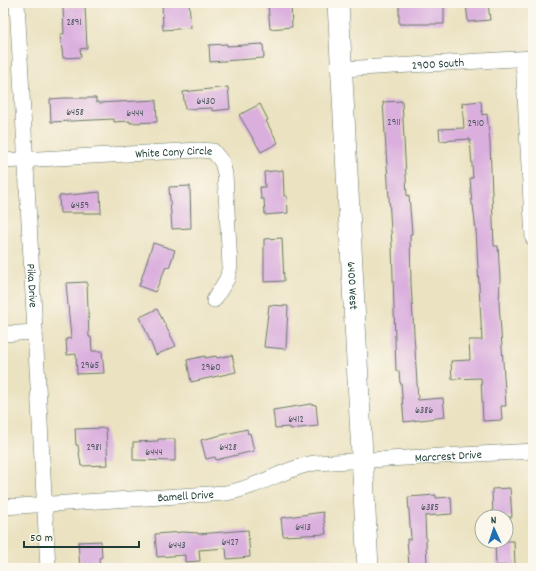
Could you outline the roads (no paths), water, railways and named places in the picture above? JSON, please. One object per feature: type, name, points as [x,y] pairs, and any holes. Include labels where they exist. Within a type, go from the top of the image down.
[{"type":"street","name":"Pika Drive","points":[[17,3],[48,568]]},
{"type":"street","name":"6400 West","points":[[338,3],[368,568]]},
{"type":"street","points":[[528,59],[533,238]]},
{"type":"street","name":"2900 South","points":[[342,69],[528,59]]},
{"type":"street","name":"White Cony Circle","points":[[26,160],[199,150],[213,151],[222,162],[225,174],[230,258],[227,279],[214,300]]},
{"type":"street","points":[[3,161],[26,160]]},
{"type":"street","points":[[3,334],[35,332]]},
{"type":"street","name":"Marcrest Drive","points":[[363,461],[533,451]]},
{"type":"street","name":"Bamell Drive","points":[[3,507],[226,493],[255,486],[292,468],[307,464],[363,461]]}]
